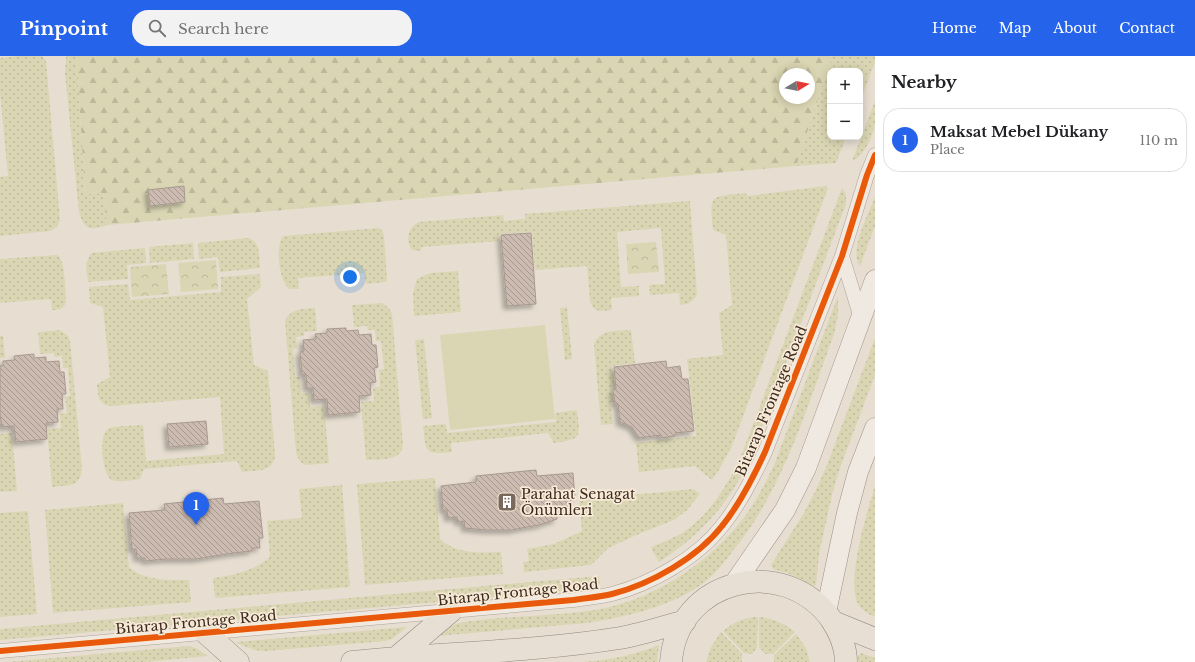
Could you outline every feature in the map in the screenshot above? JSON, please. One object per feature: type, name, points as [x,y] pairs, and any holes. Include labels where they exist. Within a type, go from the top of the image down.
[{"type":"main road","points":[[734,584],[770,532],[794,492],[815,445],[875,280]]},
{"type":"main road","points":[[829,617],[847,512],[858,472],[875,428]]},
{"type":"main road","points":[[670,662],[674,644],[684,621],[697,606],[711,594],[734,584],[759,581],[784,585],[807,595],[829,617],[839,634],[846,662]]},
{"type":"main road","points":[[396,658],[450,612]]},
{"type":"main road","points":[[829,617],[875,639]]},
{"type":"main road","points":[[352,662],[495,652],[574,644],[622,638],[684,621]]},
{"type":"main road","points":[[206,633],[238,662]]},
{"type":"street","name":"Bitarap Frontage Road","points":[[0,651],[573,600],[611,594],[637,586],[659,575],[680,563],[704,545],[722,526],[754,476],[765,452],[842,256],[867,174],[875,155]]},
{"type":"street","points":[[842,256],[861,318]]},
{"type":"green space","points":[[42,56],[46,61],[60,220],[57,227],[50,231],[0,236],[0,177],[8,176],[0,92],[0,58]]},
{"type":"green space","points":[[66,56],[78,56],[77,63],[85,194],[103,193],[107,225],[96,228],[88,228],[83,222],[79,212],[65,74]]},
{"type":"green space","points":[[78,56],[832,56],[796,166],[107,225],[103,193],[85,194],[77,63]]},
{"type":"green space","points":[[832,56],[875,56],[875,62],[863,93],[863,68],[828,68]]},
{"type":"green space","points":[[827,71],[827,140],[845,140],[836,163],[796,166]]},
{"type":"green space","points":[[875,101],[875,124],[872,134],[864,151],[852,161],[860,140],[863,140],[863,132]]},
{"type":"green space","points":[[825,186],[828,188],[732,446],[720,468],[712,480],[695,466],[639,472],[636,443],[696,436],[687,359],[723,355],[719,313],[732,305],[726,235],[713,230],[711,209],[714,199],[733,194],[745,193],[748,196]]},
{"type":"green space","points":[[842,188],[846,194],[846,204],[748,463],[731,493],[711,519],[687,542],[659,562],[651,547],[669,540],[681,533],[702,517],[717,499],[730,479],[740,459]]},
{"type":"green space","points":[[875,197],[875,226],[860,266],[857,260],[856,252],[858,242],[864,222]]},
{"type":"green space","points":[[690,201],[697,293],[695,299],[691,302],[680,305],[679,293],[650,295],[649,285],[665,284],[661,228],[617,232],[621,287],[639,286],[639,296],[611,298],[612,310],[602,311],[596,310],[592,306],[590,300],[587,266],[535,270],[532,232],[499,234],[500,241],[421,247],[421,251],[412,250],[408,238],[412,227],[419,222],[503,215],[504,221],[525,219],[525,214]]},
{"type":"green space","points":[[379,228],[382,230],[384,236],[387,280],[385,282],[366,284],[365,273],[298,278],[299,289],[289,289],[286,285],[279,263],[279,247],[283,236]]},
{"type":"green space","points":[[248,238],[257,246],[260,268],[220,272],[218,257],[199,259],[198,243]]},
{"type":"green space","points":[[656,242],[659,272],[628,274],[626,244]]},
{"type":"green space","points":[[193,243],[194,259],[150,263],[149,247]]},
{"type":"green space","points":[[145,248],[146,263],[127,265],[128,279],[88,282],[86,264],[91,253]]},
{"type":"green space","points":[[57,255],[60,258],[64,269],[66,302],[63,308],[52,310],[51,299],[0,303],[0,259]]},
{"type":"green space","points":[[216,260],[218,289],[181,292],[178,263]]},
{"type":"green space","points":[[166,264],[169,294],[132,297],[130,267]]},
{"type":"green space","points":[[458,271],[461,312],[414,316],[413,292],[417,279],[430,273]]},
{"type":"green space","points":[[260,274],[261,287],[247,299],[254,365],[268,371],[275,455],[274,461],[268,468],[263,470],[242,472],[237,461],[144,469],[140,479],[122,481],[112,480],[106,471],[102,454],[105,432],[111,428],[143,425],[146,461],[224,454],[220,397],[112,406],[107,406],[101,402],[97,384],[110,377],[103,307],[90,303],[89,287],[128,284],[130,300],[221,292],[221,277]]},
{"type":"green space","points":[[838,296],[838,316],[834,334],[792,448],[780,475],[750,528],[724,563],[705,582],[681,597],[655,607],[614,618],[587,623],[436,636],[448,627],[459,623],[477,620],[583,612],[619,604],[654,591],[686,572],[701,561],[715,549],[742,520],[765,484],[774,465]]},
{"type":"green space","points":[[382,303],[389,308],[392,314],[403,446],[398,455],[388,459],[366,460],[361,402],[374,401],[373,388],[380,387],[379,370],[384,369],[381,341],[376,341],[375,330],[368,330],[367,326],[354,327],[352,305]]},
{"type":"green space","points":[[567,307],[572,359],[565,360],[560,308]]},
{"type":"green space","points":[[315,308],[317,331],[304,332],[304,336],[296,337],[297,348],[293,349],[295,377],[300,377],[301,394],[309,393],[310,407],[324,406],[329,463],[307,465],[301,462],[296,452],[285,321],[294,311]]},
{"type":"green space","points":[[545,325],[555,419],[450,430],[440,335]]},
{"type":"green space","points":[[60,330],[68,336],[70,341],[82,469],[79,480],[76,483],[52,487],[47,429],[61,428],[60,414],[67,413],[65,397],[70,396],[68,368],[63,368],[62,356],[54,357],[54,353],[40,354],[38,332]]},
{"type":"green space","points":[[631,330],[635,363],[612,366],[615,388],[612,388],[614,402],[610,402],[613,424],[601,425],[594,345],[596,340],[604,333]]},
{"type":"green space","points":[[0,336],[3,336],[5,358],[0,358]]},
{"type":"green space","points":[[875,338],[875,375],[840,468],[832,495],[819,554],[816,585],[814,586],[790,574],[773,569],[771,565],[804,513],[816,490],[827,465]]},
{"type":"green space","points":[[424,339],[432,418],[423,419],[415,340]]},
{"type":"green space","points":[[577,410],[579,426],[578,435],[575,438],[563,442],[554,443],[548,433],[451,443],[452,452],[443,453],[431,452],[426,446],[423,426],[446,424],[447,433],[556,422],[555,413]]},
{"type":"green space","points":[[12,433],[17,491],[0,492],[0,434]]},
{"type":"green space","points":[[435,478],[440,539],[453,548],[469,552],[501,552],[503,574],[365,585],[357,484]]},
{"type":"green space","points":[[342,485],[350,587],[215,598],[213,578],[243,572],[257,566],[270,557],[267,521],[302,518],[299,489]]},
{"type":"green space","points":[[875,486],[875,617],[865,612],[858,604],[855,593],[854,579],[859,545]]},
{"type":"green space","points":[[694,489],[700,494],[687,510],[674,520],[608,548],[591,565],[524,572],[523,562],[529,561],[527,549],[554,544],[582,531],[579,500]]},
{"type":"green space","points":[[123,503],[129,567],[142,575],[158,579],[189,580],[191,602],[53,613],[45,510]]},
{"type":"green space","points":[[28,511],[37,614],[0,617],[0,513]]},
{"type":"green space","points":[[599,576],[600,584],[587,589],[0,640],[0,629]]},
{"type":"green space","points":[[758,617],[757,648],[752,654],[744,653],[723,631],[739,621]]},
{"type":"green space","points":[[759,617],[778,622],[795,632],[773,654],[765,654],[759,647]]},
{"type":"green space","points":[[407,627],[392,639],[385,641],[266,651],[254,650],[237,643],[237,642]]},
{"type":"green space","points":[[721,632],[742,654],[742,662],[706,662],[711,647]]},
{"type":"green space","points":[[796,634],[806,648],[810,662],[774,662],[774,655]]},
{"type":"green space","points":[[659,645],[657,662],[583,662],[602,660],[641,652]]},
{"type":"green space","points":[[188,646],[196,648],[208,656],[145,662],[9,662]]},
{"type":"green space","points":[[861,653],[875,658],[875,662],[858,662],[858,656]]},
{"type":"building","points":[[184,186],[185,202],[150,206],[148,190]]},
{"type":"building","points":[[531,233],[536,304],[507,306],[501,235]]},
{"type":"building","points":[[346,328],[346,331],[358,330],[359,335],[371,334],[372,345],[376,345],[378,367],[374,368],[376,382],[370,383],[371,395],[359,396],[360,412],[328,415],[327,399],[314,400],[313,388],[307,388],[306,374],[302,374],[300,352],[304,351],[303,340],[316,339],[315,334],[327,333],[327,329]]},
{"type":"building","points":[[34,354],[34,358],[46,357],[46,362],[59,361],[60,372],[64,372],[66,394],[62,394],[63,409],[57,409],[58,422],[46,423],[47,439],[16,442],[14,426],[2,427],[0,414],[0,366],[3,366],[3,361],[15,360],[14,356]]},
{"type":"building","points":[[666,361],[667,368],[680,366],[682,379],[688,379],[694,431],[675,433],[675,436],[660,438],[660,435],[639,438],[632,427],[620,422],[618,404],[615,404],[613,390],[616,389],[614,367]]},
{"type":"building","points":[[206,421],[208,444],[169,447],[167,424]]},
{"type":"building","name":"Parahat Senagat Önümleri","points":[[536,470],[537,476],[573,473],[575,498],[571,498],[572,506],[563,507],[563,512],[556,512],[557,519],[539,525],[512,530],[486,530],[465,528],[464,521],[458,522],[457,517],[448,518],[447,510],[443,510],[441,486],[476,482],[476,476]]},
{"type":"building","points":[[223,498],[224,504],[259,501],[263,538],[259,538],[260,548],[252,548],[252,551],[196,559],[145,561],[145,558],[137,558],[136,549],[132,550],[129,513],[165,510],[164,504]]},
{"type":"cycle path","points":[[0,651],[573,600],[607,595],[627,590],[657,577],[686,559],[712,538],[729,518],[756,471],[765,452],[842,256],[867,175],[875,155]]},
{"type":"place","name":"Parahat Senagat Önümleri","points":[[507,502]]},
{"type":"place","name":"Maksat Mebel Dükany","points":[[196,525]]}]
